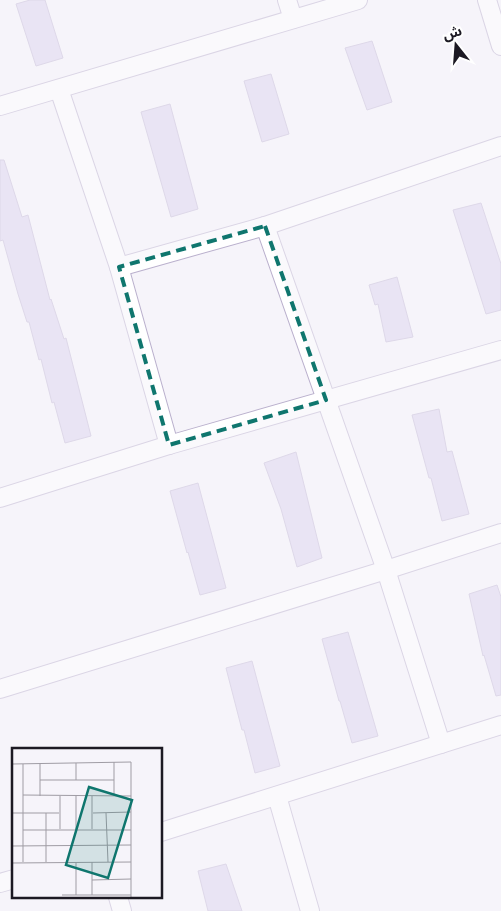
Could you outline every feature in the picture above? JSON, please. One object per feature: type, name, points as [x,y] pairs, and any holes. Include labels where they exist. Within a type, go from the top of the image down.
[{"type":"street","points":[[287,0],[293,19]]},
{"type":"street","points":[[0,106],[358,0]]},
{"type":"street","points":[[487,0],[501,46]]},
{"type":"street","points":[[59,89],[119,267],[169,445]]},
{"type":"street","points":[[119,267],[265,226],[501,146]]},
{"type":"street","points":[[265,226],[386,570],[441,744]]},
{"type":"street","points":[[0,498],[169,445],[501,350]]},
{"type":"street","points":[[0,689],[501,533]]},
{"type":"street","points":[[162,832],[501,725]]},
{"type":"street","points":[[277,796],[310,911]]},
{"type":"street","points":[[0,883],[12,879]]},
{"type":"street","points":[[118,898],[122,911]]},
{"type":"highlighted area","points":[[265,226],[326,400],[169,445],[119,267]]},
{"type":"building","points":[[30,0],[45,0],[63,58],[36,66],[16,4]]},
{"type":"building","points":[[372,41],[392,102],[367,110],[345,48]]},
{"type":"building","points":[[271,74],[289,134],[262,142],[244,81]]},
{"type":"building","points":[[170,104],[198,209],[171,217],[141,112]]},
{"type":"building","points":[[0,160],[4,160],[22,217],[28,215],[50,300],[64,339],[66,338],[91,436],[65,443],[54,402],[52,403],[41,359],[39,360],[3,240],[0,241]]},
{"type":"building","points":[[481,203],[501,264],[501,310],[486,314],[453,210]]},
{"type":"building","points":[[397,277],[413,337],[386,342],[378,304],[375,305],[369,285]]},
{"type":"building","points":[[439,409],[447,452],[452,451],[469,514],[442,521],[412,415]]},
{"type":"building","points":[[296,452],[322,558],[297,567],[281,509],[264,463]]},
{"type":"building","points":[[198,483],[226,588],[200,595],[170,491]]},
{"type":"building","points":[[497,585],[501,597],[501,695],[496,696],[483,656],[469,594]]},
{"type":"building","points":[[348,632],[378,736],[352,743],[322,639]]},
{"type":"building","points":[[252,661],[280,766],[255,773],[226,668]]},
{"type":"building","points":[[226,864],[242,911],[208,911],[198,871]]}]
